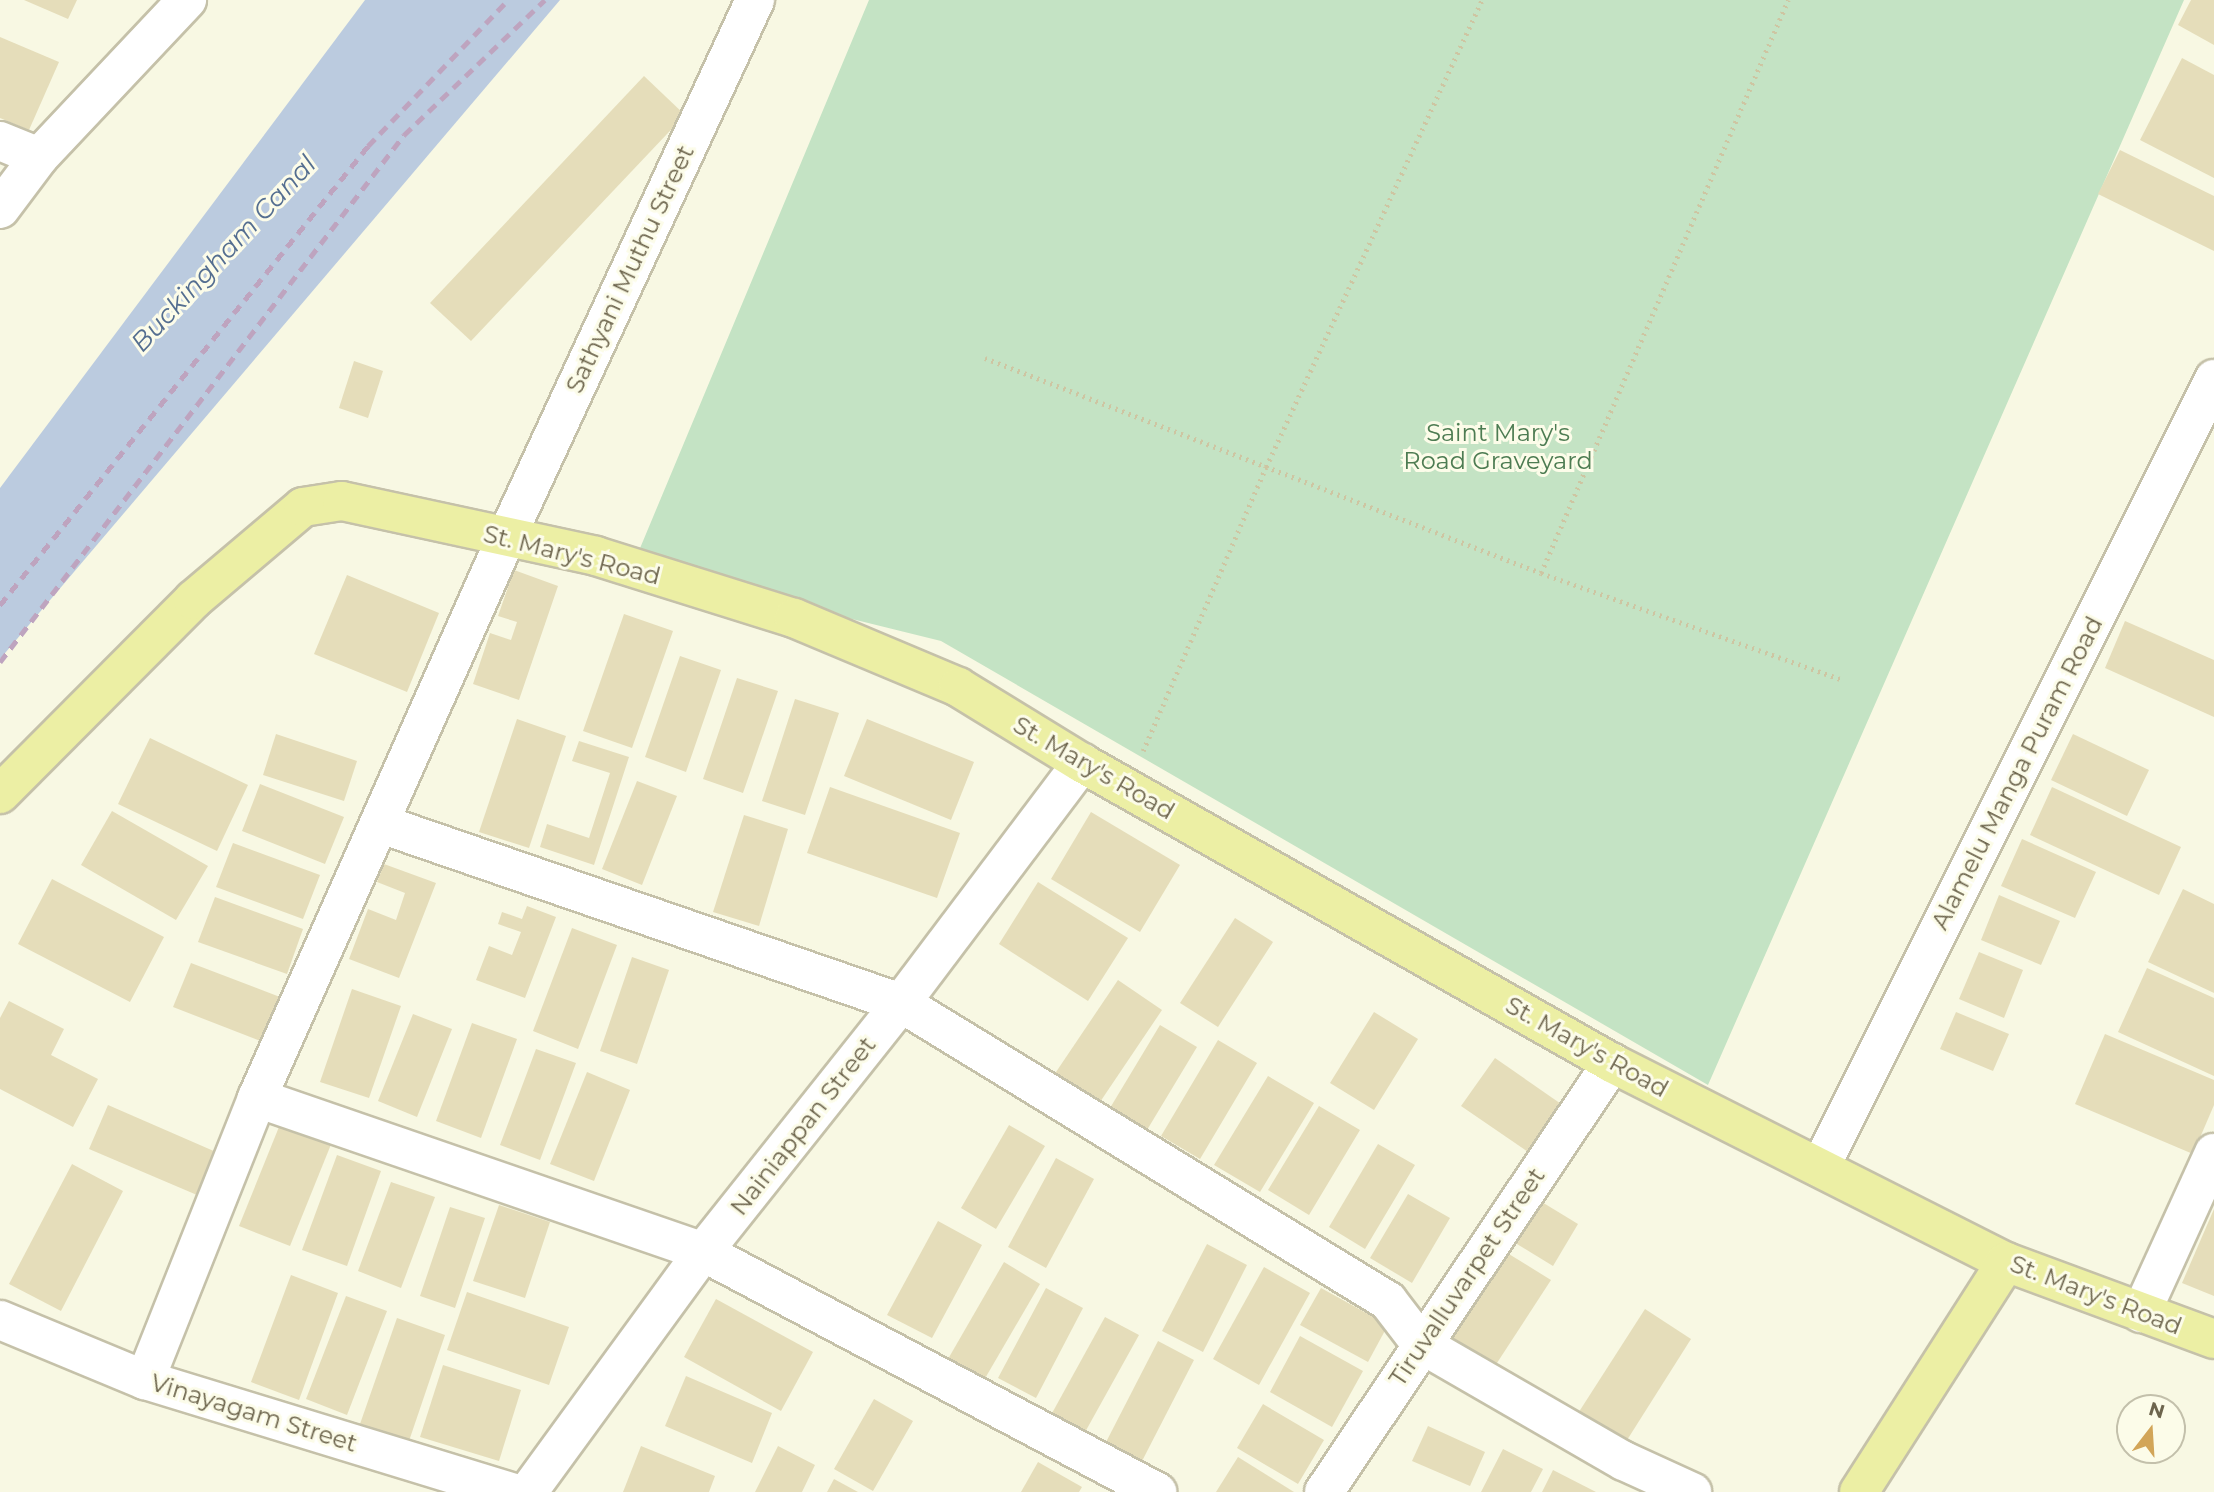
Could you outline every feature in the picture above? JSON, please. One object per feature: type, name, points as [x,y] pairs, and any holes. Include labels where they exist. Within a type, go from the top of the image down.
[{"type":"main road","name":"St. Mary's Road","points":[[0,794],[193,600],[303,507],[342,501],[596,556],[794,618],[958,687],[1082,763],[1612,1063],[2006,1262],[2214,1339]]},
{"type":"main road","points":[[1859,1492],[2006,1262]]},
{"type":"street","name":"Sathyani Muthu Street","points":[[145,1380],[257,1098],[506,538],[755,0]]},
{"type":"street","points":[[0,209],[39,158],[183,1]]},
{"type":"street","points":[[0,141],[39,158]]},
{"type":"street","name":"Alamelu Manga Puram Road","points":[[1820,1168],[2214,379]]},
{"type":"street","name":"Nainiappan Street","points":[[528,1492],[703,1252],[901,1003],[1082,763]]},
{"type":"street","points":[[381,824],[901,1003],[1388,1301],[1421,1344],[1624,1461],[1692,1492]]},
{"type":"street","name":"Tiruvalluvarpet Street","points":[[1324,1492],[1612,1063]]},
{"type":"street","points":[[257,1098],[703,1252],[1157,1492]]},
{"type":"street","points":[[2141,1313],[2214,1153]]},
{"type":"street","name":"Vinayagam Street","points":[[0,1320],[145,1380],[512,1492]]},
{"type":"path","points":[[1127,788],[1266,467],[1482,0]]},
{"type":"path","points":[[1541,573],[1788,0]]},
{"type":"path","points":[[985,358],[1541,573],[1841,680]]},
{"type":"green space","name":"Saint Mary's Road Graveyard","points":[[869,0],[2184,0],[1708,1085],[941,641],[633,565]]},
{"type":"water","name":"Buckingham Canal","points":[[365,0],[560,0],[0,659],[0,488]]},
{"type":"building","points":[[24,0],[77,0],[68,19]]},
{"type":"building","points":[[2191,0],[2214,0],[2214,45],[2178,25]]},
{"type":"building","points":[[0,37],[59,62],[29,130],[0,118]]},
{"type":"building","points":[[2182,58],[2214,75],[2214,178],[2140,140]]},
{"type":"building","points":[[644,76],[685,115],[471,341],[430,303]]},
{"type":"building","points":[[2120,150],[2214,196],[2214,251],[2098,194]]},
{"type":"building","points":[[354,361],[383,371],[368,418],[339,408]]},
{"type":"building","points":[[514,570],[558,586],[519,700],[473,684],[490,633],[511,640],[517,622],[498,616]]},
{"type":"building","points":[[347,575],[439,613],[407,692],[314,654]]},
{"type":"building","points":[[624,614],[673,631],[632,748],[583,731]]},
{"type":"building","points":[[2125,621],[2214,660],[2214,717],[2105,668]]},
{"type":"building","points":[[680,656],[721,670],[686,772],[645,757]]},
{"type":"building","points":[[737,678],[778,691],[743,793],[703,779]]},
{"type":"building","points":[[795,699],[839,713],[805,815],[762,801]]},
{"type":"building","points":[[517,719],[566,736],[529,848],[479,832]]},
{"type":"building","points":[[867,719],[974,762],[951,820],[844,776]]},
{"type":"building","points":[[276,734],[357,761],[344,801],[263,775]]},
{"type":"building","points":[[2073,734],[2149,770],[2127,816],[2051,780]]},
{"type":"building","points":[[150,738],[248,785],[217,851],[118,804]]},
{"type":"building","points":[[579,741],[629,757],[594,865],[540,847],[547,824],[589,838],[610,773],[572,761]]},
{"type":"building","points":[[637,781],[677,796],[642,885],[602,869]]},
{"type":"building","points":[[260,784],[344,817],[325,864],[242,831]]},
{"type":"building","points":[[830,787],[960,833],[937,898],[807,853]]},
{"type":"building","points":[[2052,787],[2181,847],[2159,895],[2030,835]]},
{"type":"building","points":[[112,811],[208,866],[176,920],[81,865]]},
{"type":"building","points":[[1091,812],[1180,865],[1140,932],[1051,879]]},
{"type":"building","points":[[744,815],[788,829],[759,926],[713,912]]},
{"type":"building","points":[[2022,839],[2096,872],[2075,918],[2001,886]]},
{"type":"building","points":[[233,843],[320,875],[303,919],[216,887]]},
{"type":"building","points":[[384,864],[436,883],[399,978],[349,959],[368,909],[396,920],[405,893],[377,882]]},
{"type":"building","points":[[52,879],[164,937],[130,1002],[18,944]]},
{"type":"building","points":[[1038,882],[1128,938],[1088,1001],[999,944]]},
{"type":"building","points":[[2183,889],[2214,904],[2214,993],[2148,962]]},
{"type":"building","points":[[1999,895],[2060,921],[2041,965],[1981,940]]},
{"type":"building","points":[[215,897],[303,929],[287,974],[198,942]]},
{"type":"building","points":[[527,906],[556,917],[525,998],[476,980],[489,946],[512,955],[521,932],[498,924],[502,912],[522,919]]},
{"type":"building","points":[[1235,918],[1273,942],[1218,1027],[1180,1003]]},
{"type":"building","points":[[572,928],[617,945],[578,1049],[533,1031]]},
{"type":"building","points":[[1979,952],[2023,970],[2004,1018],[1959,999]]},
{"type":"building","points":[[632,957],[669,970],[637,1064],[600,1051]]},
{"type":"building","points":[[191,963],[280,997],[263,1042],[173,1007]]},
{"type":"building","points":[[2147,968],[2214,998],[2214,1076],[2118,1032]]},
{"type":"building","points":[[1118,980],[1162,1010],[1096,1108],[1052,1078]]},
{"type":"building","points":[[352,989],[401,1006],[369,1098],[320,1082]]},
{"type":"building","points":[[9,1001],[64,1029],[51,1055],[98,1079],[73,1127],[0,1089],[0,1018]]},
{"type":"building","points":[[1374,1012],[1418,1039],[1374,1110],[1330,1083]]},
{"type":"building","points":[[1956,1012],[2009,1034],[1993,1071],[1940,1049]]},
{"type":"building","points":[[413,1014],[452,1029],[417,1117],[378,1101]]},
{"type":"building","points":[[472,1023],[517,1039],[481,1138],[436,1121]]},
{"type":"building","points":[[1160,1025],[1197,1047],[1144,1135],[1107,1113]]},
{"type":"building","points":[[2105,1034],[2214,1080],[2214,1105],[2193,1154],[2075,1104]]},
{"type":"building","points":[[1218,1040],[1257,1063],[1200,1159],[1161,1136]]},
{"type":"building","points":[[536,1049],[576,1063],[540,1160],[500,1145]]},
{"type":"building","points":[[1495,1058],[1564,1106],[1531,1154],[1461,1106]]},
{"type":"building","points":[[587,1072],[630,1090],[594,1181],[550,1164]]},
{"type":"building","points":[[1268,1076],[1314,1103],[1260,1192],[1214,1165]]},
{"type":"building","points":[[108,1105],[216,1152],[197,1195],[89,1149]]},
{"type":"building","points":[[1319,1106],[1360,1130],[1309,1215],[1268,1190]]},
{"type":"building","points":[[283,1117],[334,1137],[290,1246],[239,1226]]},
{"type":"building","points":[[1009,1125],[1045,1146],[996,1229],[961,1208]]},
{"type":"building","points":[[1378,1144],[1415,1165],[1365,1249],[1329,1227]]},
{"type":"building","points":[[337,1155],[381,1171],[347,1266],[302,1250]]},
{"type":"building","points":[[1056,1158],[1094,1179],[1046,1268],[1008,1247]]},
{"type":"building","points":[[72,1164],[123,1191],[61,1311],[9,1284]]},
{"type":"building","points":[[391,1182],[435,1197],[401,1288],[358,1271]]},
{"type":"building","points":[[1408,1194],[1450,1218],[1412,1283],[1370,1258]]},
{"type":"building","points":[[1532,1196],[1578,1224],[1553,1266],[1507,1238]]},
{"type":"building","points":[[499,1205],[550,1222],[525,1298],[473,1281]]},
{"type":"building","points":[[450,1207],[485,1218],[455,1308],[420,1296]]},
{"type":"building","points":[[2214,1209],[2214,1296],[2182,1283]]},
{"type":"building","points":[[938,1221],[982,1245],[932,1338],[887,1315]]},
{"type":"building","points":[[1207,1244],[1247,1265],[1203,1352],[1162,1331]]},
{"type":"building","points":[[1504,1251],[1551,1280],[1495,1366],[1449,1336]]},
{"type":"building","points":[[1004,1262],[1040,1284],[980,1387],[944,1366]]},
{"type":"building","points":[[1264,1267],[1310,1293],[1259,1385],[1213,1359]]},
{"type":"building","points":[[291,1275],[338,1293],[299,1400],[251,1382]]},
{"type":"building","points":[[1046,1288],[1083,1308],[1036,1398],[998,1378]]},
{"type":"building","points":[[1321,1288],[1388,1325],[1368,1362],[1300,1325]]},
{"type":"building","points":[[467,1292],[569,1327],[549,1385],[447,1350]]},
{"type":"building","points":[[346,1296],[387,1311],[347,1415],[306,1399]]},
{"type":"building","points":[[716,1299],[813,1352],[781,1411],[684,1357]]},
{"type":"building","points":[[1645,1309],[1691,1339],[1622,1448],[1575,1418]]},
{"type":"building","points":[[1105,1317],[1139,1335],[1084,1434],[1051,1415]]},
{"type":"building","points":[[397,1318],[445,1335],[409,1441],[360,1424]]},
{"type":"building","points":[[1300,1336],[1363,1371],[1332,1427],[1270,1392]]},
{"type":"building","points":[[1158,1341],[1194,1360],[1140,1465],[1104,1446]]},
{"type":"building","points":[[443,1365],[521,1390],[499,1461],[420,1437]]},
{"type":"building","points":[[686,1376],[772,1413],[752,1463],[665,1426]]},
{"type":"building","points":[[874,1399],[913,1421],[873,1491],[834,1469]]},
{"type":"building","points":[[1263,1404],[1324,1440],[1298,1484],[1237,1448]]},
{"type":"building","points":[[1428,1426],[1485,1452],[1470,1486],[1412,1461]]},
{"type":"building","points":[[641,1446],[715,1476],[709,1492],[623,1492]]},
{"type":"building","points":[[778,1446],[815,1465],[802,1492],[755,1492]]},
{"type":"building","points":[[1503,1449],[1543,1469],[1531,1492],[1481,1492]]},
{"type":"building","points":[[1238,1457],[1294,1492],[1216,1492]]},
{"type":"building","points":[[1038,1462],[1082,1487],[1079,1492],[1021,1492]]},
{"type":"building","points":[[1553,1470],[1596,1492],[1542,1492]]},
{"type":"building","points":[[834,1479],[858,1492],[827,1492]]},
{"type":"railway","points":[[0,605],[368,146],[508,0]]},
{"type":"railway","points":[[0,662],[404,135],[545,0]]}]
